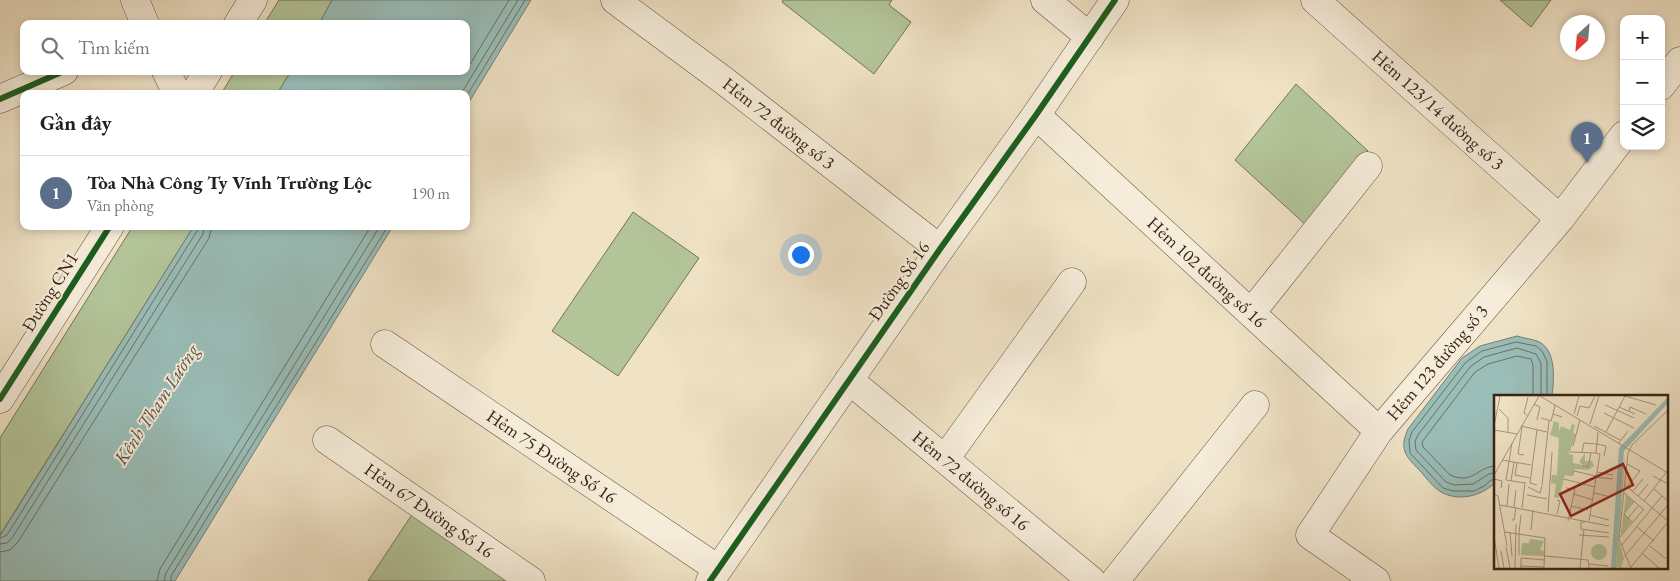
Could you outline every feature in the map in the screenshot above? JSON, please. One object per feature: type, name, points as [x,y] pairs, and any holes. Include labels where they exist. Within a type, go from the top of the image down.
[{"type":"street","points":[[135,0],[143,20]]},
{"type":"street","points":[[240,20],[253,0]]},
{"type":"street","name":"Hẻm 72 đường số 3","points":[[615,0],[723,80],[940,249]]},
{"type":"street","points":[[1045,0],[1090,37]]},
{"type":"street","name":"Đường Số 16","points":[[714,575],[1115,0]]},
{"type":"street","name":"Hẻm 123/14 đường số 3","points":[[1315,0],[1560,219]]},
{"type":"street","points":[[1665,81],[1680,61]]},
{"type":"street","points":[[21,90],[55,75]]},
{"type":"street","points":[[168,75],[174,90]]},
{"type":"street","points":[[196,90],[206,75]]},
{"type":"street","points":[[0,99],[20,90]]},
{"type":"street","name":"Hẻm 102 đường số 16","points":[[1036,115],[1379,431]]},
{"type":"street","name":"Hẻm 123 đường số 3","points":[[1376,581],[1310,535],[1379,431],[1560,219],[1620,140]]},
{"type":"street","points":[[1251,313],[1368,166]]},
{"type":"street","name":"Đường CN1","points":[[0,399],[107,230]]},
{"type":"street","points":[[945,459],[1072,282]]},
{"type":"street","name":"Hẻm 75 Đường Số 16","points":[[385,344],[714,575]]},
{"type":"street","name":"Hẻm 72 đường số 16","points":[[849,380],[1092,581]]},
{"type":"street","points":[[1115,581],[1255,405]]},
{"type":"street","name":"Hẻm 67 Đường Số 16","points":[[327,440],[531,581]]},
{"type":"green space","points":[[279,0],[332,0],[321,20],[266,20]]},
{"type":"green space","points":[[783,0],[892,0],[889,5],[911,22],[874,74],[782,2]]},
{"type":"green space","points":[[1500,0],[1551,0],[1531,27]]},
{"type":"green space","points":[[233,75],[289,75],[279,90],[223,90]]},
{"type":"green space","points":[[1296,84],[1368,151],[1308,227],[1235,160]]},
{"type":"green space","points":[[633,212],[699,258],[618,376],[552,331]]},
{"type":"green space","points":[[130,230],[191,230],[0,535],[0,438]]},
{"type":"green space","points":[[415,510],[510,575],[506,581],[368,581]]},
{"type":"water","points":[[332,0],[531,0],[470,100],[470,90],[279,90],[289,75],[470,75],[470,20],[321,20]]},
{"type":"water","name":"Kênh Tham Lương","points":[[191,230],[391,230],[175,581],[0,581],[0,536]]},
{"type":"water","points":[[1517,336],[1537,341],[1543,345],[1551,357],[1553,365],[1552,395],[1494,395],[1494,484],[1477,494],[1455,497],[1441,492],[1431,483],[1408,458],[1404,443],[1408,429],[1462,358],[1480,346]]},
{"type":"cycle path","points":[[710,581],[1115,0]]},
{"type":"cycle path","points":[[21,90],[55,75]]},
{"type":"cycle path","points":[[0,99],[20,90]]},
{"type":"cycle path","points":[[0,399],[107,230]]},
{"type":"place","name":"Tòa Nhà Công Ty Vĩnh Trường Lộc","points":[[1587,163]]}]
